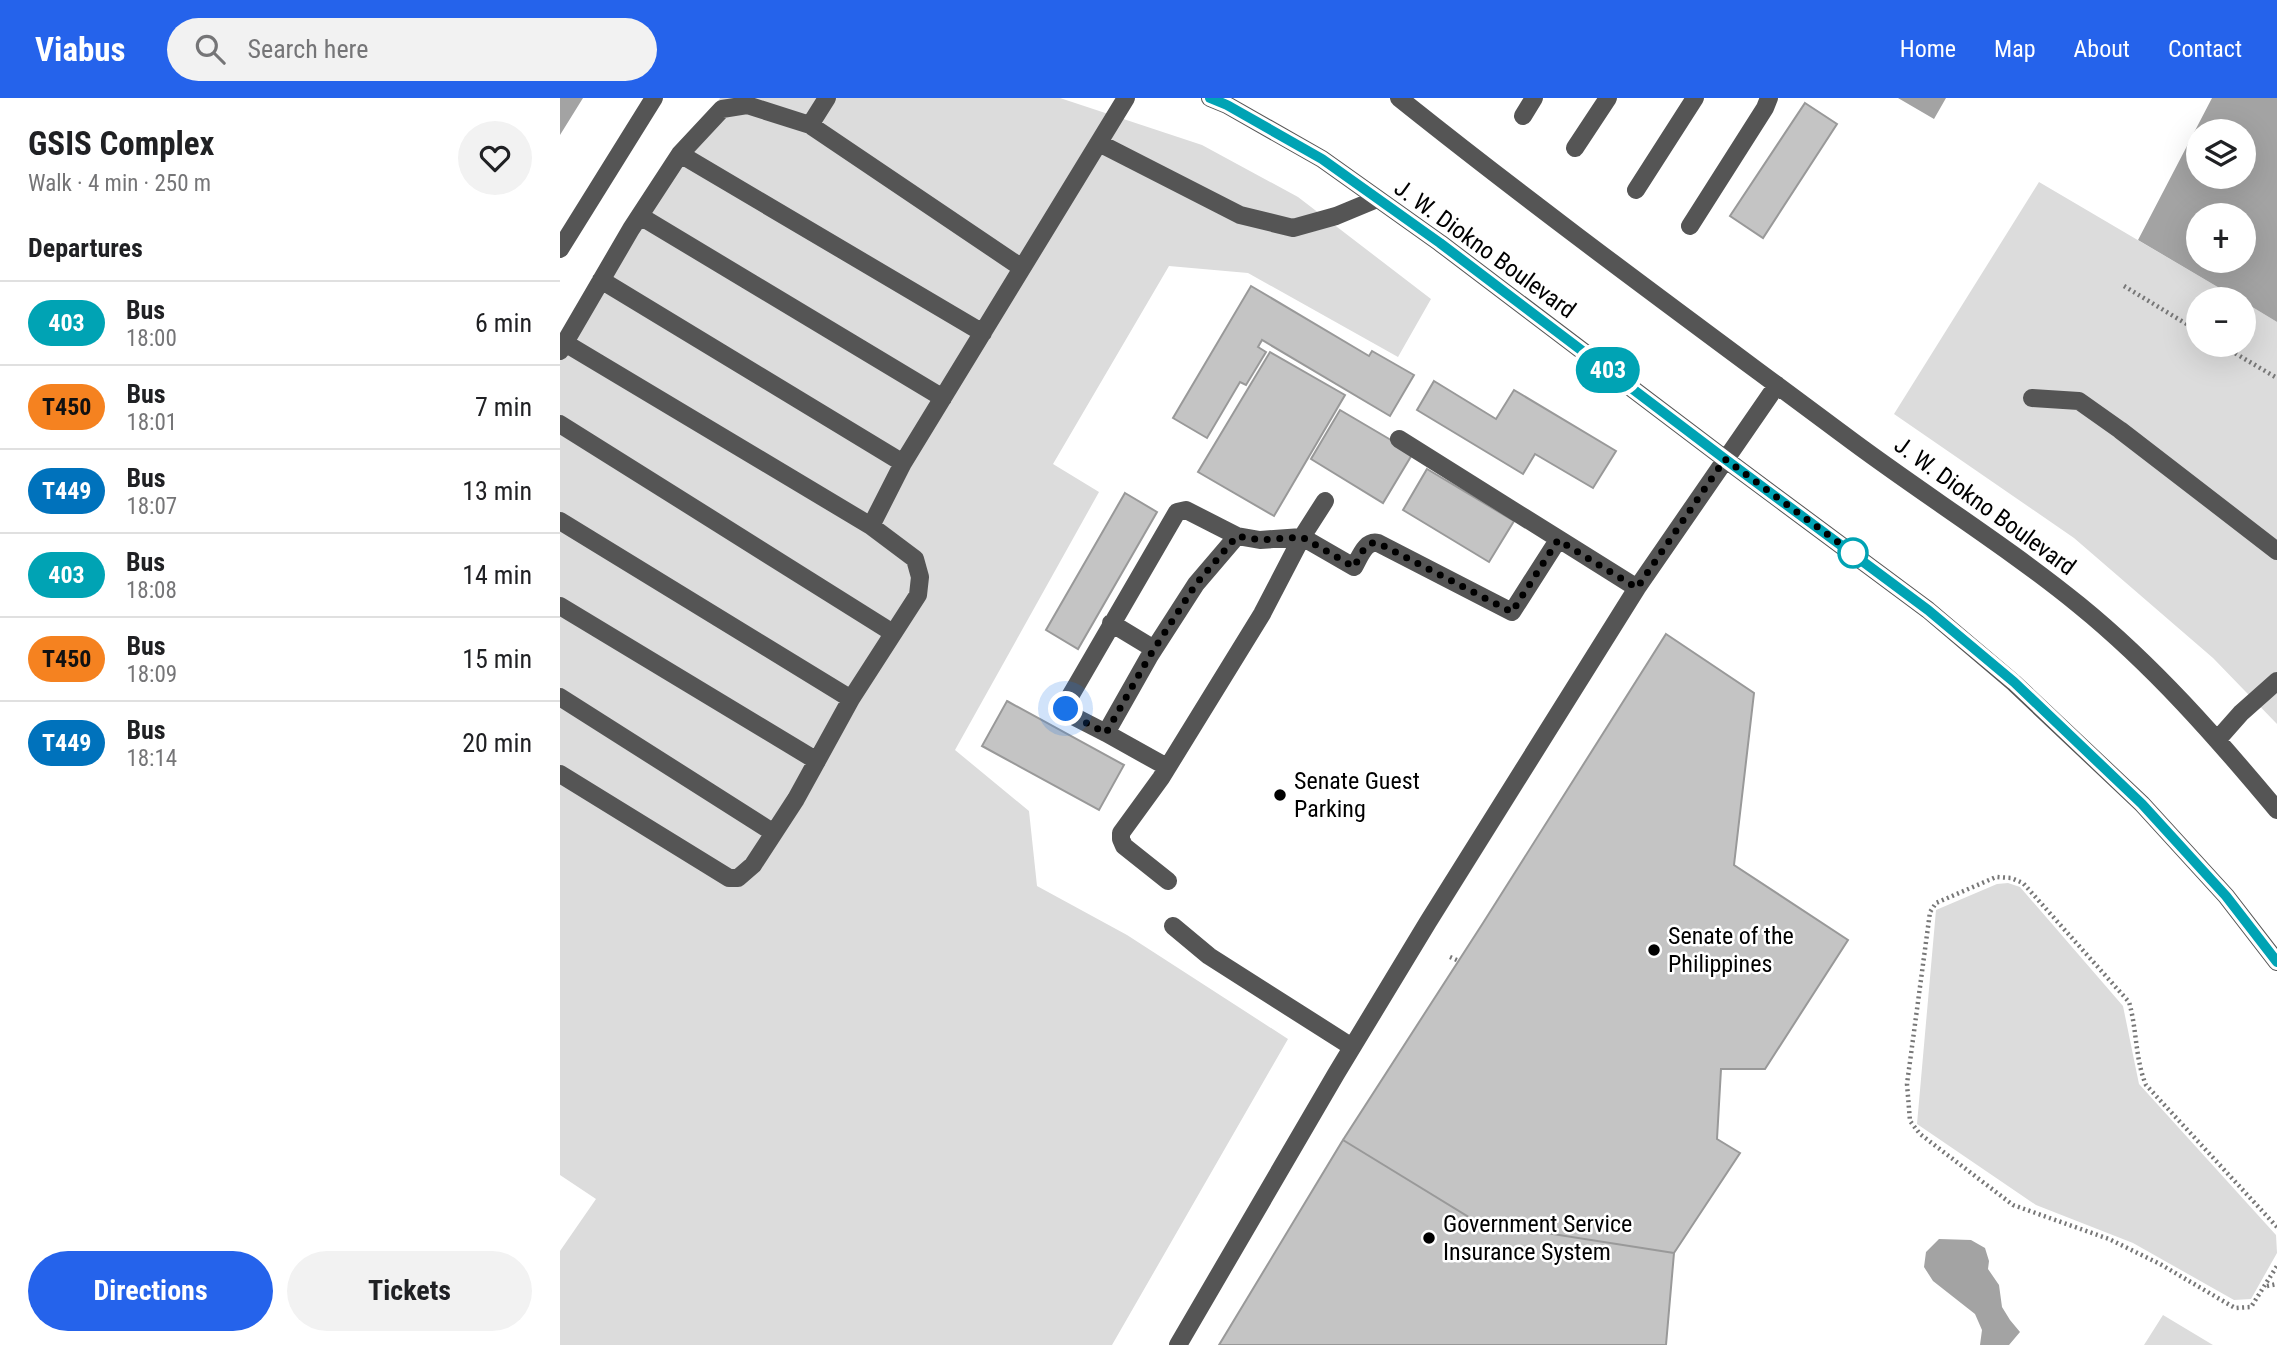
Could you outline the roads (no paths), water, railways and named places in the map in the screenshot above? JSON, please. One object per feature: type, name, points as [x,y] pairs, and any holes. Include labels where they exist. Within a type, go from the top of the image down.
[{"type":"street","points":[[560,249],[654,98]]},
{"type":"street","points":[[810,125],[827,98]]},
{"type":"street","points":[[871,526],[903,463],[1126,98]]},
{"type":"street","name":"J. W. Diokno Boulevard","points":[[1210,98],[1322,159],[1440,243],[1928,610],[2014,682],[2142,804],[2226,896],[2277,962]]},
{"type":"street","name":"J. W. Diokno Boulevard","points":[[1399,98],[1506,183],[1847,438],[1986,534],[2080,606],[2146,664],[2218,739],[2277,810]]},
{"type":"street","points":[[1523,116],[1534,98]]},
{"type":"street","points":[[1575,148],[1608,98]]},
{"type":"street","points":[[1636,190],[1695,98]]},
{"type":"street","points":[[1690,226],[1769,98]]},
{"type":"street","points":[[560,774],[729,878],[738,878],[753,865],[796,799],[851,699],[918,595],[920,569],[915,559],[871,526],[562,347],[680,154],[722,109],[747,105],[810,125],[1022,268]]},
{"type":"street","points":[[1099,143],[1240,215],[1293,228],[1336,216],[1377,199]]},
{"type":"street","points":[[680,154],[983,333]]},
{"type":"street","points":[[640,216],[943,398]]},
{"type":"street","points":[[601,280],[903,463]]},
{"type":"street","points":[[1178,1345],[1352,1047],[1637,588],[1777,385]]},
{"type":"street","points":[[2032,398],[2079,401],[2277,551]]},
{"type":"street","points":[[560,424],[893,633]]},
{"type":"street","points":[[1399,439],[1637,588]]},
{"type":"street","points":[[1168,881],[1124,846],[1121,833],[1167,767],[1262,614],[1302,537],[1325,501]]},
{"type":"street","points":[[1167,767],[1071,715],[1065,705],[1177,512],[1186,510],[1237,536],[1260,540],[1302,537],[1354,567],[1368,544],[1378,543],[1512,612],[1558,540]]},
{"type":"street","points":[[560,521],[851,699]]},
{"type":"street","points":[[1106,733],[1154,649],[1196,584],[1237,536]]},
{"type":"street","points":[[560,606],[817,761]]},
{"type":"street","points":[[1111,623],[1154,649]]},
{"type":"street","points":[[2218,739],[2241,713],[2277,681]]},
{"type":"street","points":[[560,697],[774,833]]},
{"type":"street","points":[[1174,926],[1209,956],[1352,1047]]},
{"type":"place","name":"Senate Guest Parking","points":[[1280,795]]},
{"type":"place","name":"Senate of the Philippines","points":[[1654,950]]},
{"type":"place","name":"Government Service Insurance System","points":[[1429,1238]]}]
